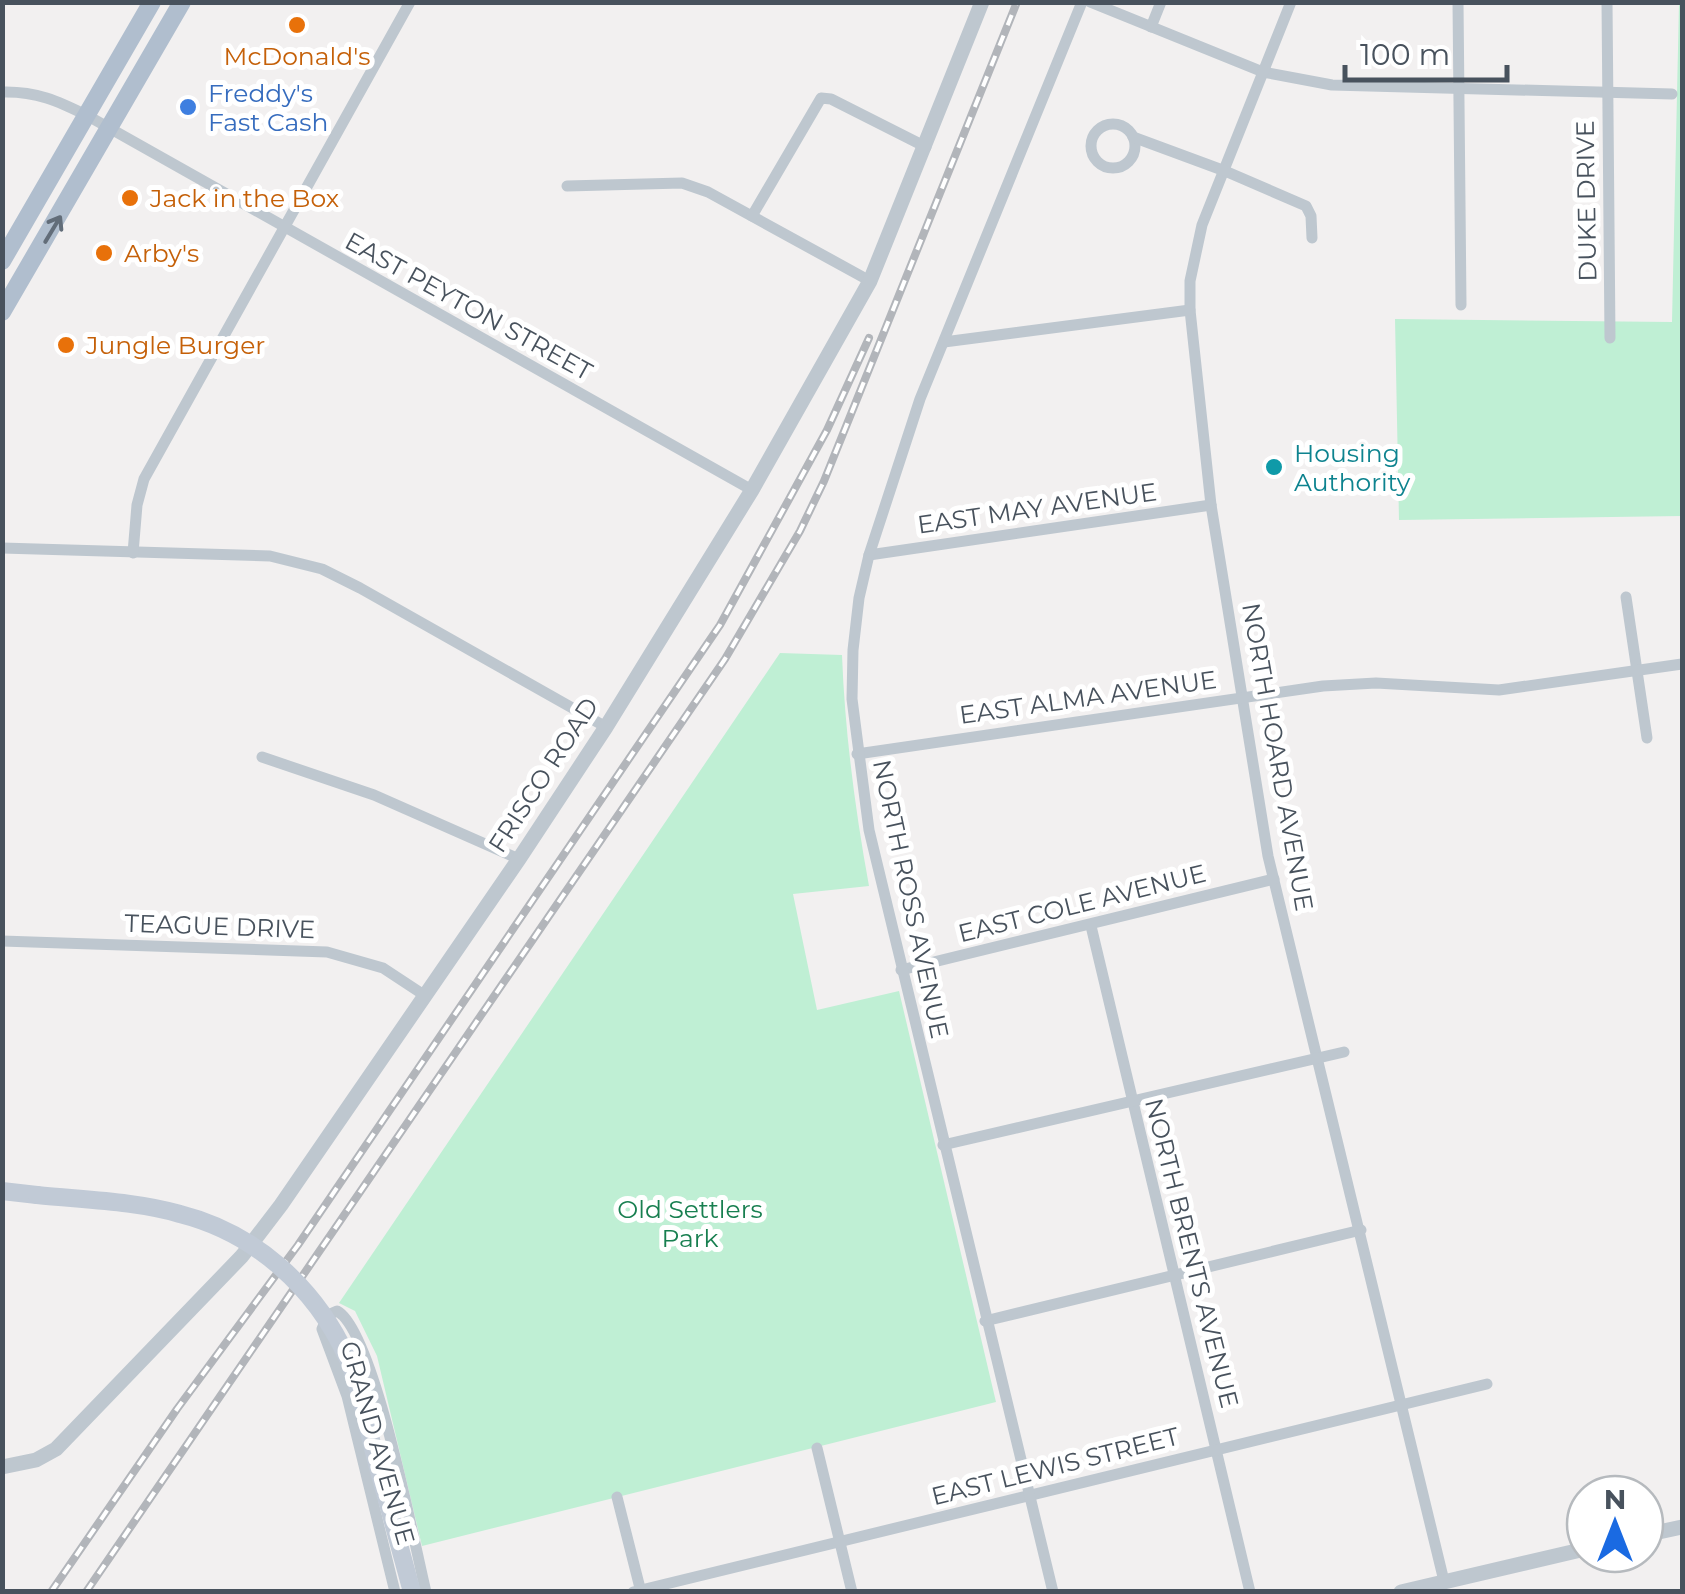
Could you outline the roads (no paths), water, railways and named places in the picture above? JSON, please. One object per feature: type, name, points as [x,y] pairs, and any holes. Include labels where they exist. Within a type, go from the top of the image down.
[{"type":"main road","points":[[2,260],[152,2]]},
{"type":"main road","points":[[2,312],[182,2]]},
{"type":"main road","points":[[2,1190],[176,1212],[205,1221],[266,1254],[299,1284],[347,1358],[412,1592]]},
{"type":"street","points":[[133,554],[137,505],[144,479],[410,2]]},
{"type":"street","name":"FRISCO ROAD","points":[[2,1467],[36,1460],[56,1449],[242,1256],[282,1205],[519,859],[606,727],[752,490],[870,281],[982,2]]},
{"type":"street","name":"NORTH ROSS AVENUE","points":[[1053,1592],[868,830],[852,700],[853,650],[868,555],[920,399],[1082,2]]},
{"type":"street","points":[[1090,2],[1263,72],[1332,86],[1672,94]]},
{"type":"street","points":[[1151,26],[1162,2]]},
{"type":"street","name":"NORTH HOARD AVENUE","points":[[1291,2],[1202,225],[1190,281],[1190,310],[1212,505],[1274,879],[1444,1581]]},
{"type":"street","points":[[1458,2],[1461,305]]},
{"type":"street","name":"DUKE DRIVE","points":[[1607,2],[1610,338]]},
{"type":"street","name":"EAST PEYTON STREET","points":[[2,92],[29,91],[88,116],[752,490]]},
{"type":"street","points":[[752,216],[822,98],[831,98],[926,147]]},
{"type":"street","points":[[1133,136],[1306,206],[1311,216],[1312,238]]},
{"type":"street","points":[[567,186],[682,183],[708,192],[870,281]]},
{"type":"street","points":[[944,342],[1190,310]]},
{"type":"street","name":"EAST MAY AVENUE","points":[[868,555],[1212,505]]},
{"type":"street","points":[[2,548],[270,556],[322,569],[606,727]]},
{"type":"street","points":[[1626,596],[1647,738]]},
{"type":"street","name":"EAST ALMA AVENUE","points":[[857,754],[1323,686],[1376,683],[1499,690],[1682,664]]},
{"type":"street","points":[[262,757],[374,794],[519,859]]},
{"type":"street","name":"EAST COLE AVENUE","points":[[902,970],[1274,879]]},
{"type":"street","name":"NORTH BRENTS AVENUE","points":[[1091,926],[1250,1592]]},
{"type":"street","name":"TEAGUE DRIVE","points":[[2,941],[327,952],[383,968],[424,996]]},
{"type":"street","points":[[943,1145],[1344,1052]]},
{"type":"street","points":[[985,1320],[1361,1230]]},
{"type":"street","name":"GRAND AVENUE","points":[[395,1592],[347,1396],[322,1329],[328,1315],[337,1311],[344,1314],[365,1351],[426,1592]]},
{"type":"street","name":"EAST LEWIS STREET","points":[[638,1591],[1487,1384]]},
{"type":"street","points":[[818,1448],[852,1592]]},
{"type":"street","points":[[618,1497],[638,1591]]},
{"type":"street","points":[[1402,1592],[1565,1553]]},
{"type":"railway","points":[[86,1592],[725,659],[800,531],[824,481],[1017,2]]},
{"type":"railway","points":[[51,1592],[177,1409],[298,1245],[720,625],[827,430],[869,338]]},
{"type":"place","name":"McDonald's","points":[[297,25]]},
{"type":"place","name":"Freddy's Fast Cash","points":[[188,107]]},
{"type":"place","name":"Jack in the Box","points":[[130,198]]},
{"type":"place","name":"Arby's","points":[[104,253]]},
{"type":"place","name":"Jungle Burger","points":[[66,345]]},
{"type":"place","name":"Housing Authority","points":[[1274,467]]},
{"type":"park label","name":"Old Settlers Park","points":[[690,1224]]}]
